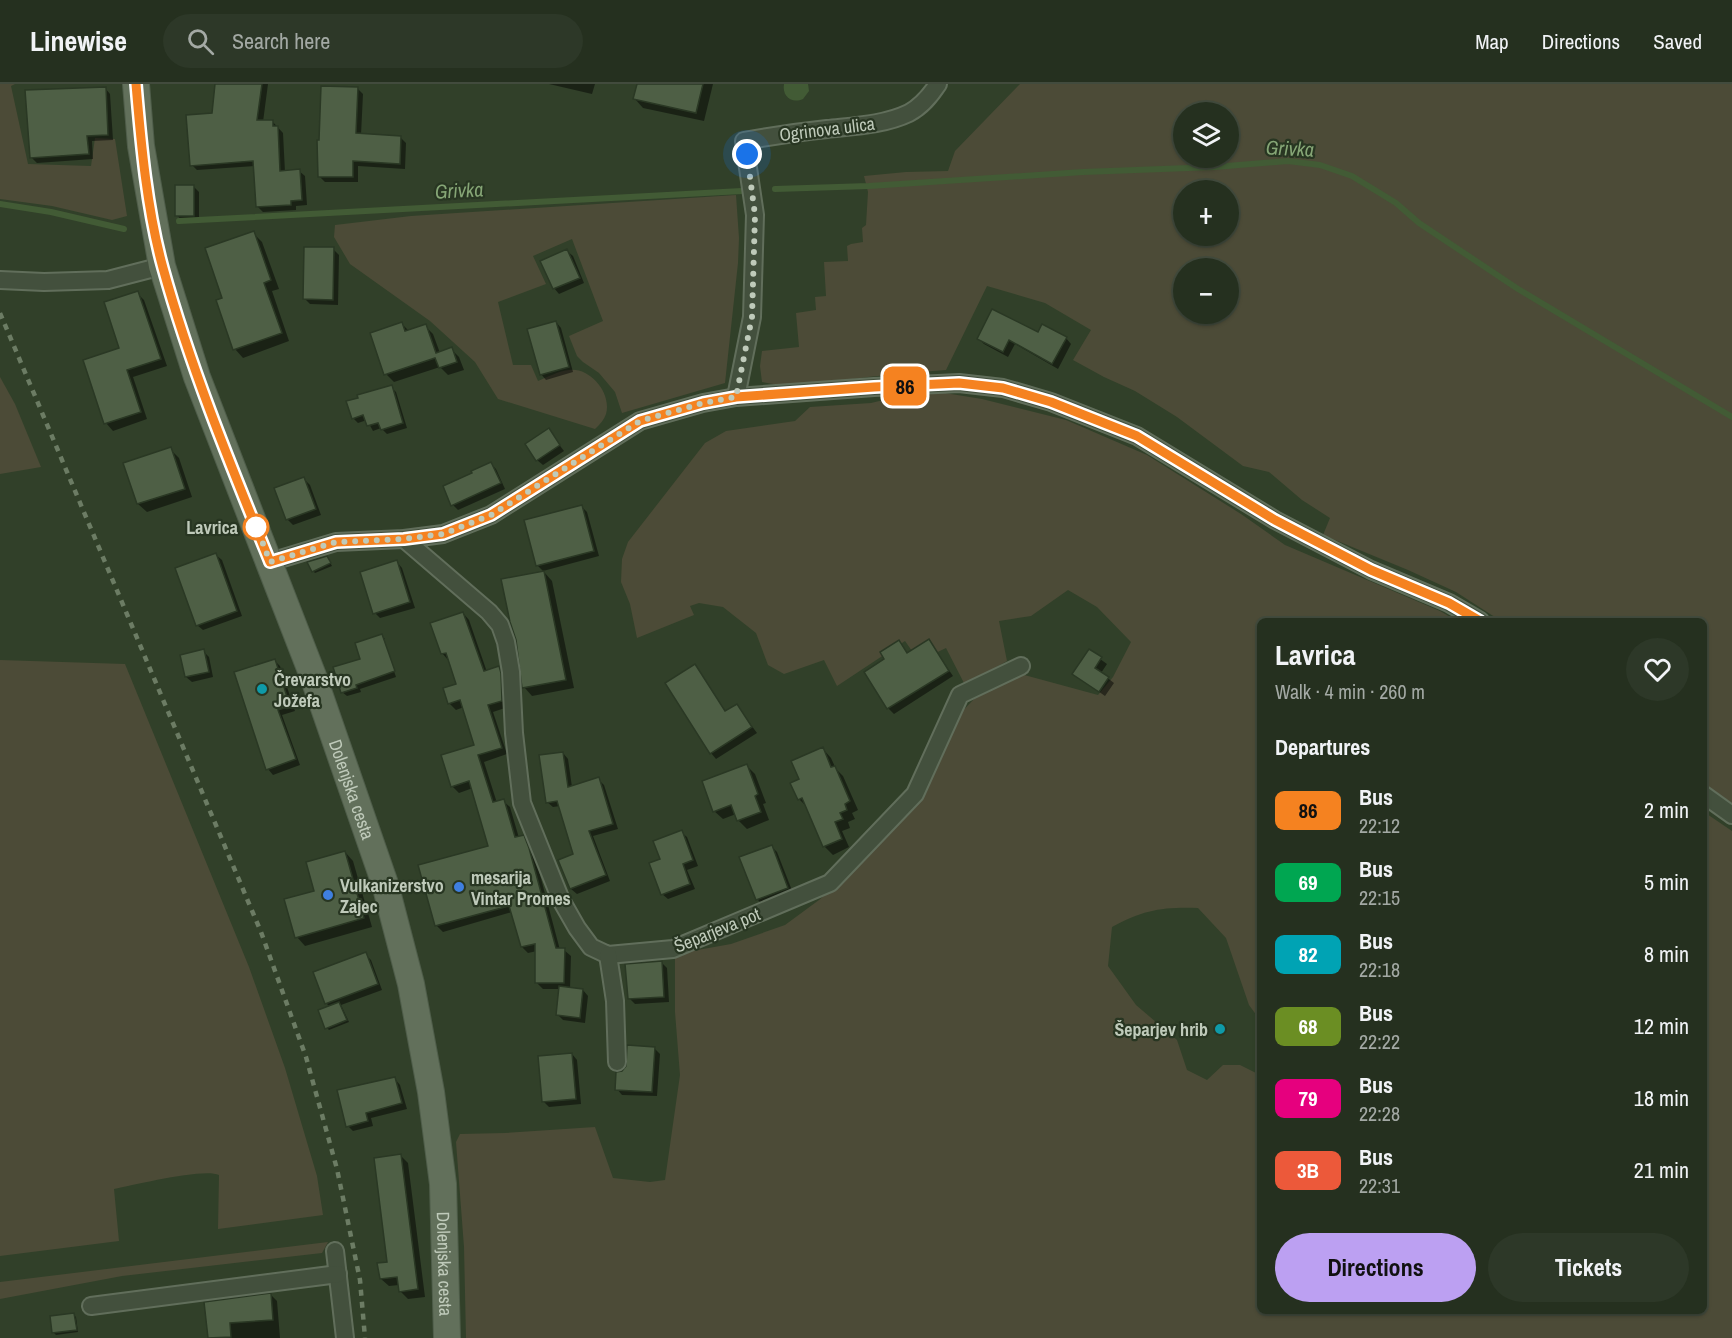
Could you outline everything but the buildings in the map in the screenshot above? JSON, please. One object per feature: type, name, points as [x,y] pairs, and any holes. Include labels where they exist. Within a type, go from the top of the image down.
[{"type":"main road","name":"Dolenjska cesta","points":[[136,84],[141,146],[162,266],[197,377],[313,676],[385,884],[411,984],[431,1092],[443,1184],[447,1338]]},
{"type":"street","name":"Ogrinova ulica","points":[[736,397],[752,317],[755,215],[744,141],[870,124],[909,113],[925,102],[938,84]]},
{"type":"street","points":[[0,280],[45,282],[108,280],[162,266]]},
{"type":"street","points":[[270,562],[336,542],[404,539],[443,534],[491,515],[640,421],[703,403],[736,397],[959,383],[1003,388],[1051,402],[1137,436],[1275,520],[1371,570],[1449,603],[1475,618]]},
{"type":"street","points":[[404,539],[489,612],[500,625],[506,642],[511,672],[514,733],[522,803],[561,900],[591,947],[608,956],[615,1001],[617,1062]]},
{"type":"street","name":"Šeparjeva pot","points":[[608,956],[673,950],[830,883],[915,794],[960,695],[1021,666]]},
{"type":"street","points":[[1707,797],[1732,815]]},
{"type":"street","points":[[335,1251],[345,1338]]},
{"type":"street","points":[[91,1306],[338,1274]]},
{"type":"shaded area","points":[[0,84],[15,84],[11,86],[28,164],[91,166],[95,138],[115,139],[127,216],[112,220],[52,206],[0,199]]},
{"type":"shaded area","points":[[784,84],[808,84],[809,91],[803,99],[791,100],[784,92]]},
{"type":"shaded area","points":[[1020,84],[1732,84],[1732,803],[1707,786],[1707,618],[1496,618],[1456,592],[1323,535],[1330,518],[1302,500],[1269,472],[1243,466],[1177,417],[1135,391],[1073,360],[1091,330],[1045,303],[987,286],[946,370],[801,385],[762,382],[760,366],[762,351],[799,347],[796,313],[816,310],[815,297],[826,296],[824,262],[848,261],[847,246],[863,242],[862,228],[866,225],[868,192],[864,176],[948,171],[955,151]]},
{"type":"shaded area","points":[[736,195],[738,263],[725,383],[622,413],[615,392],[599,373],[577,356],[569,336],[603,321],[572,239],[533,256],[546,284],[498,302],[513,365],[531,365],[538,381],[561,372],[577,370],[592,377],[598,383],[606,398],[607,406],[604,418],[595,429],[498,399],[475,362],[430,321],[350,264],[334,237],[335,225],[411,216]]},
{"type":"shaded area","points":[[0,377],[15,404],[41,467],[0,474]]},
{"type":"shaded area","points":[[945,393],[982,399],[1066,420],[1147,455],[1241,514],[1285,545],[1452,618],[1257,618],[1257,1016],[1249,1005],[1226,938],[1198,908],[1153,911],[1112,927],[1108,966],[1136,1005],[1177,1040],[1187,1070],[1207,1080],[1223,1065],[1240,1065],[1257,1074],[1257,1314],[1707,1314],[1707,814],[1732,831],[1732,1338],[466,1338],[464,1247],[456,1142],[460,1134],[595,1127],[613,1178],[650,1182],[665,1180],[680,1075],[675,1012],[675,954],[731,944],[785,925],[819,900],[864,859],[952,722],[975,698],[1017,673],[1098,695],[1113,677],[1131,642],[1097,607],[1068,590],[1031,616],[999,621],[1007,661],[965,685],[946,648],[919,661],[905,641],[837,686],[824,660],[784,674],[768,665],[756,633],[723,607],[699,603],[690,606],[694,615],[637,638],[630,604],[621,582],[622,559],[628,542],[705,443],[726,431],[795,421],[810,407],[871,403],[896,397]]},
{"type":"shaded area","points":[[0,660],[125,664],[249,967],[285,1068],[317,1176],[323,1215],[218,1229],[219,1175],[211,1173],[184,1175],[114,1189],[119,1241],[0,1256]]},
{"type":"shaded area","points":[[328,1242],[322,1253],[122,1276],[0,1299],[0,1282]]},
{"type":"waterway","name":"Grivka","points":[[775,189],[869,186],[1288,161],[1320,165],[1352,176],[1396,203],[1419,223],[1518,289],[1732,417]]},
{"type":"waterway","name":"Grivka","points":[[179,221],[742,191]]},
{"type":"waterway","name":"Grivka","points":[[0,204],[51,212],[124,229]]},
{"type":"railway","points":[[0,313],[261,932],[306,1057],[337,1169],[360,1280],[365,1338]]},
{"type":"bus line","name":"86","points":[[136,84],[141,146],[162,266],[197,377],[270,562],[336,542],[404,539],[443,534],[491,515],[640,421],[703,403],[736,397],[959,383],[1003,388],[1051,402],[1137,436],[1275,520],[1371,570],[1449,603],[1475,618]]},
{"type":"place","name":"Lavrica","points":[[256,527]]},
{"type":"place","name":"Črevarstvo Jožefa","points":[[262,689]]},
{"type":"place","name":"mesarija Vintar Promes","points":[[459,887]]},
{"type":"place","name":"Vulkanizerstvo Zajec","points":[[328,895]]},
{"type":"place","name":"Šeparjev hrib","points":[[1220,1029]]},
{"type":"route","points":[[256,527],[254,520],[270,562],[336,542],[404,539],[443,534],[491,515],[640,421],[703,403],[736,397],[752,317],[755,215],[747,154]]}]
